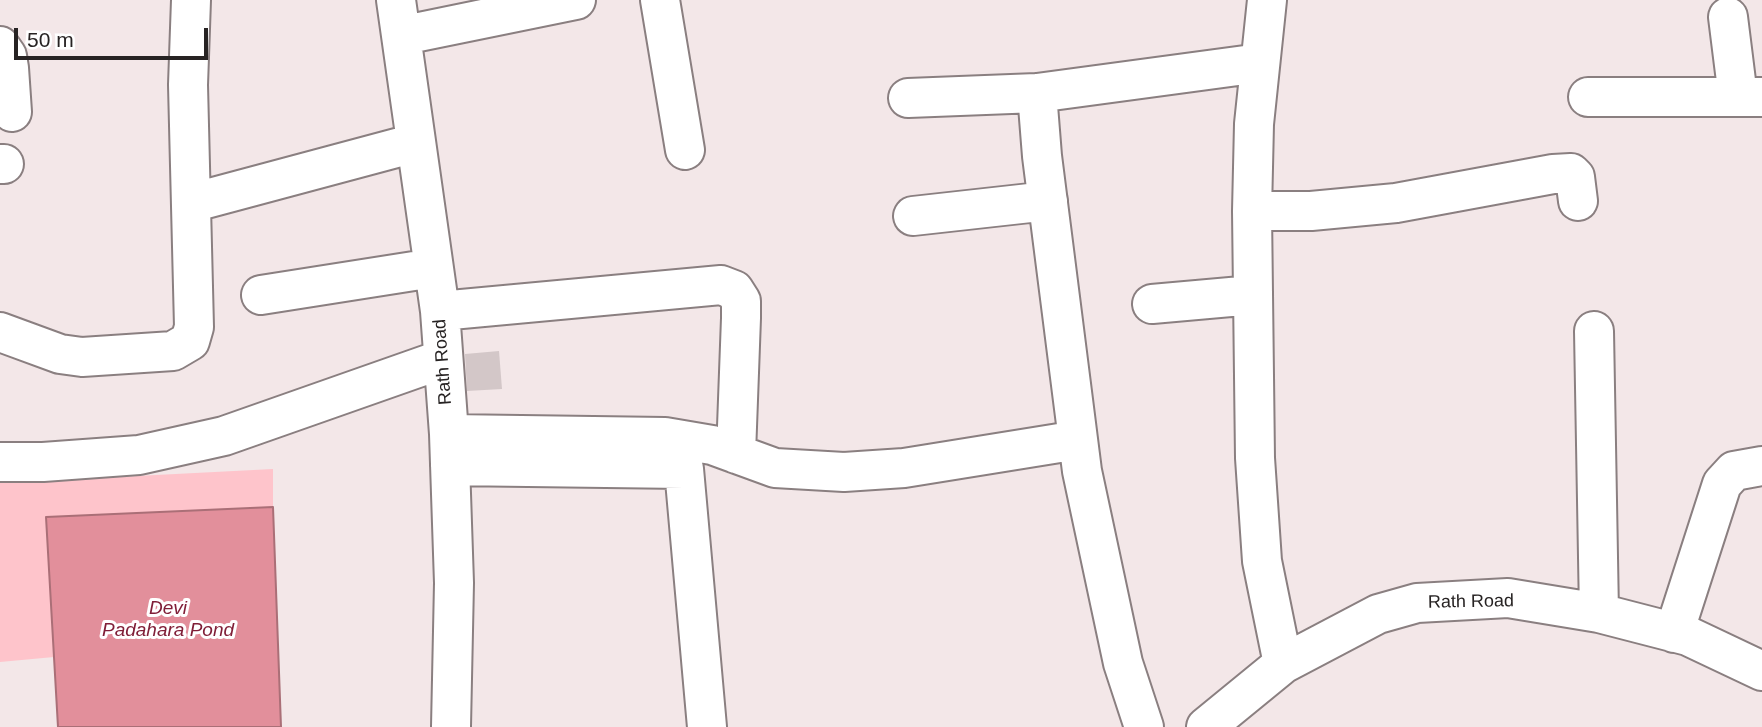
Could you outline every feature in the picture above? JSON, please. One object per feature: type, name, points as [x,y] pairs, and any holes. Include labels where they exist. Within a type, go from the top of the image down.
[{"type":"street","points":[[0,332],[60,354],[82,357],[173,351],[190,341],[194,327],[188,85],[191,0]]},
{"type":"street","name":"Rath Road","points":[[396,0],[420,28],[415,143],[440,311],[449,450],[454,583],[451,727]]},
{"type":"street","points":[[420,28],[576,0]]},
{"type":"street","points":[[660,0],[685,150]]},
{"type":"street","points":[[1267,0],[1254,124],[1252,295],[1255,458],[1262,561],[1283,664]]},
{"type":"street","points":[[1588,97],[1750,97],[1728,17]]},
{"type":"street","points":[[0,47],[7,56],[12,112]]},
{"type":"street","points":[[908,98],[1037,93],[1260,63]]},
{"type":"street","points":[[1037,93],[1082,471],[1123,663],[1144,727]]},
{"type":"street","points":[[191,203],[415,143]]},
{"type":"street","points":[[1252,211],[1311,211],[1396,202],[1571,173],[1575,177],[1578,201]]},
{"type":"street","points":[[914,216],[1048,201]]},
{"type":"street","points":[[261,295],[433,268]]},
{"type":"street","points":[[440,311],[721,285],[734,290],[741,301],[736,454]]},
{"type":"street","points":[[1152,304],[1252,295]]},
{"type":"street","points":[[1594,331],[1600,613]]},
{"type":"street","points":[[0,462],[43,462],[139,455],[224,436],[443,359]]},
{"type":"street","points":[[449,450],[665,437],[712,445],[775,468],[844,472],[904,468],[1078,440]]},
{"type":"street","points":[[449,450],[684,469],[707,727]]},
{"type":"street","points":[[1674,633],[1722,484],[1734,471],[1762,466]]},
{"type":"street","name":"Rath Road","points":[[1206,727],[1283,664],[1378,614],[1417,603],[1508,598],[1600,613],[1688,636],[1762,671]]},
{"type":"shaded area","points":[[273,469],[273,507],[47,517],[54,657],[0,662],[0,483]]},
{"type":"water","name":"Devi Padahara Pond","points":[[273,507],[281,727],[58,727],[46,517]]},
{"type":"building","points":[[499,351],[502,389],[467,391],[465,354]]}]
